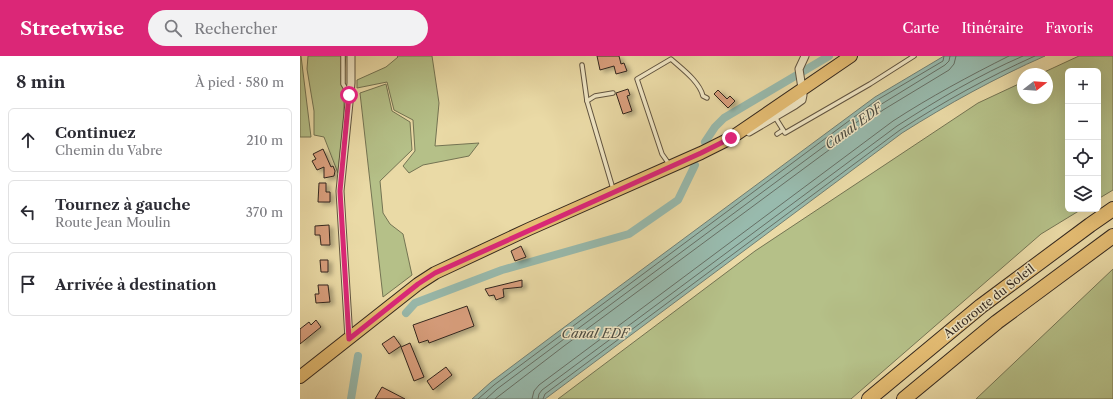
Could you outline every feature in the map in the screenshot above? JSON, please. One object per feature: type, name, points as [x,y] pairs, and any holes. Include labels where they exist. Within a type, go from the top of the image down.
[{"type":"highway","name":"Autoroute du Soleil","points":[[869,399],[981,306],[1113,209]]},
{"type":"highway","name":"Autoroute du Soleil","points":[[904,399],[997,322],[1113,236]]},
{"type":"main road","points":[[300,377],[418,284],[435,273],[671,167],[731,138],[801,84],[851,56]]},
{"type":"street","points":[[349,339],[340,191],[351,56]]},
{"type":"street","points":[[716,145],[741,137],[802,100],[803,95],[799,69],[805,56]]},
{"type":"lane","points":[[343,56],[343,84],[349,95]]},
{"type":"lane","points":[[775,117],[785,133],[870,84],[914,56]]},
{"type":"lane","points":[[671,167],[662,154],[637,80],[671,59],[692,79],[702,91],[703,96],[706,98]]},
{"type":"lane","points":[[582,66],[587,100],[614,192]]},
{"type":"lane","points":[[587,100],[595,96],[613,93]]},
{"type":"lane","points":[[777,134],[783,130]]},
{"type":"green space","points":[[301,56],[311,137],[300,137]]},
{"type":"green space","points":[[308,56],[346,56],[344,72],[344,114],[338,173],[324,137],[314,135],[314,111],[307,69]]},
{"type":"green space","points":[[397,56],[432,56],[439,103],[435,146],[479,143],[469,156],[423,165],[409,173],[403,166],[415,151],[413,120],[394,110],[387,82],[357,88],[357,80],[386,67],[398,57]]},
{"type":"green space","points":[[1079,56],[1113,56],[1113,190],[1101,197],[1101,68],[1065,68],[1065,212],[1077,212],[1041,234],[851,399],[558,399],[755,251],[978,103],[1017,85],[1017,104],[1053,104],[1053,68]]},
{"type":"green space","points":[[386,84],[392,111],[410,122],[412,150],[380,181],[383,213],[390,224],[403,234],[412,275],[383,297],[360,93]]},
{"type":"green space","points":[[1113,269],[1113,399],[976,399]]},
{"type":"water","name":"Canal EDF","points":[[944,56],[1045,56],[1017,68],[972,92],[902,133],[545,399],[472,399],[491,382],[555,334],[875,97]]},
{"type":"building","points":[[597,56],[619,56],[621,64],[624,63],[627,71],[616,74],[614,66],[600,70]]},
{"type":"building","points":[[628,89],[630,95],[627,96],[632,111],[623,114],[616,93]]},
{"type":"building","points":[[718,90],[727,99],[730,96],[735,101],[728,108],[714,94]]},
{"type":"building","points":[[323,149],[331,167],[333,166],[335,171],[334,176],[324,178],[324,167],[317,170],[312,161],[316,159],[313,154]]},
{"type":"building","points":[[319,183],[326,183],[326,192],[330,192],[330,202],[318,202]]},
{"type":"building","points":[[329,225],[330,245],[321,245],[320,235],[315,235],[315,226]]},
{"type":"building","points":[[521,246],[526,257],[515,261],[511,251]]},
{"type":"building","points":[[320,260],[328,260],[328,272],[321,272]]},
{"type":"building","points":[[522,280],[522,287],[503,289],[504,297],[496,300],[494,295],[489,296],[485,289]]},
{"type":"building","points":[[318,285],[328,285],[330,302],[316,303],[315,294],[319,294]]},
{"type":"building","points":[[467,306],[474,326],[429,343],[428,340],[419,343],[413,325]]},
{"type":"building","points":[[316,320],[321,327],[300,344],[300,329],[309,322],[311,325]]},
{"type":"building","points":[[394,336],[401,346],[389,354],[382,344]]},
{"type":"building","points":[[410,343],[424,377],[414,381],[401,347]]},
{"type":"building","points":[[446,367],[452,375],[433,390],[427,381]]},
{"type":"building","points":[[382,387],[405,399],[375,399]]},
{"type":"waterway","points":[[705,142],[715,127],[724,118],[829,56]]},
{"type":"waterway","points":[[406,313],[415,303],[502,270],[629,234],[678,200],[695,165]]},
{"type":"waterway","points":[[351,399],[358,356]]},
{"type":"route","points":[[349,95],[340,191],[349,339],[418,284],[435,273],[731,138]]}]
